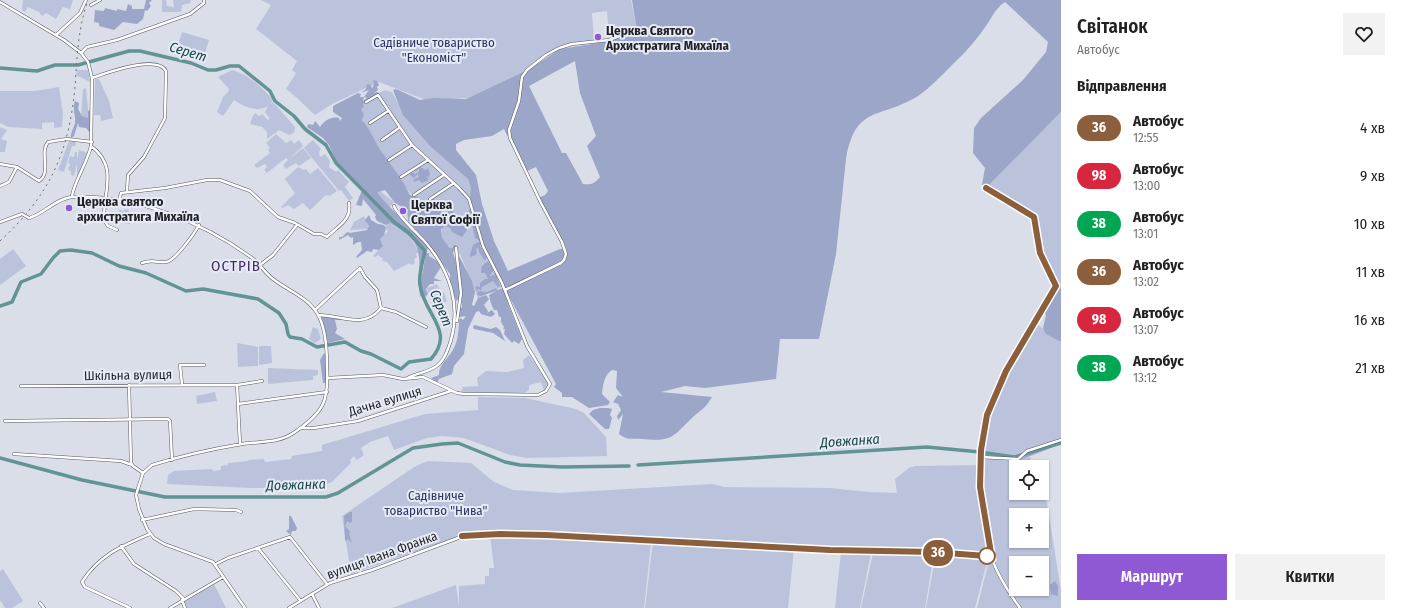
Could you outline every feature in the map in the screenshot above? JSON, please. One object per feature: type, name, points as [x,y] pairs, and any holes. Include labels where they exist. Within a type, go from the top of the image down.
[{"type":"street","points":[[56,35],[80,13],[86,0]]},
{"type":"street","points":[[91,5],[100,0]]},
{"type":"street","points":[[81,53],[87,47],[117,40],[190,14],[204,3],[204,0]]},
{"type":"street","points":[[0,2],[71,44],[84,56],[91,71],[92,142],[89,158],[72,191],[72,197]]},
{"type":"street","points":[[505,290],[561,263],[566,254],[562,242],[541,203],[510,138],[509,130],[519,101],[522,77],[527,70],[546,55],[558,48],[572,44],[609,40],[633,31]]},
{"type":"street","points":[[92,78],[133,65],[160,66],[166,71],[164,118],[144,158],[128,176],[127,191]]},
{"type":"street","points":[[328,378],[383,375],[428,379],[452,391],[464,394],[528,396],[543,394],[549,388],[550,381],[530,353],[505,290],[483,246],[470,201],[454,183],[412,145],[378,95],[366,102]]},
{"type":"street","points":[[370,123],[388,111]]},
{"type":"street","points":[[382,140],[399,128]]},
{"type":"street","points":[[0,164],[17,167],[35,179],[40,180],[46,166],[45,148],[48,142],[66,139],[92,142]]},
{"type":"street","points":[[389,160],[412,145]]},
{"type":"street","points":[[91,146],[100,154],[107,164],[105,223],[111,229],[117,230]]},
{"type":"street","points":[[401,177],[428,160]]},
{"type":"street","points":[[0,186],[9,182],[17,167]]},
{"type":"street","points":[[414,195],[444,175]]},
{"type":"street","points":[[119,201],[121,193],[127,191],[151,190],[207,180],[220,180],[250,191],[278,217],[314,234],[321,234],[327,237],[347,220],[350,210],[349,203]]},
{"type":"street","points":[[430,199],[454,183]]},
{"type":"street","points":[[986,188],[1034,217],[1040,253],[1056,286],[998,388],[987,415],[981,457],[980,498],[992,559],[1007,588],[1020,608]]},
{"type":"street","points":[[0,222],[22,214],[29,218],[72,197],[119,201],[152,209],[199,225],[227,241],[260,264],[272,278],[315,310],[318,314],[327,352],[327,392],[322,408],[300,428],[287,437],[273,442],[240,444],[152,464],[143,473],[137,490],[136,502],[144,525],[150,534],[164,544],[206,558],[216,564],[223,577],[245,608]]},
{"type":"street","points":[[394,206],[396,211],[412,226],[430,248],[443,269],[454,298],[455,325]]},
{"type":"street","points":[[142,263],[150,260],[165,262],[173,260],[199,225]]},
{"type":"street","points":[[260,264],[273,255],[297,225]]},
{"type":"street","points":[[407,378],[440,363],[447,350],[455,325],[461,293],[456,248]]},
{"type":"street","points":[[315,310],[361,268],[365,277],[377,290],[381,308]]},
{"type":"street","points":[[318,314],[351,320],[364,320],[374,316],[381,308]]},
{"type":"street","points":[[381,308],[402,314],[426,327]]},
{"type":"street","points":[[182,384],[180,366],[204,364]]},
{"type":"street","name":"Шкільна вулиця","points":[[21,386],[182,384],[236,385],[262,381]]},
{"type":"street","points":[[130,385],[132,465]]},
{"type":"street","points":[[236,385],[240,444]]},
{"type":"street","name":"Дачна вулиця","points":[[300,428],[314,428],[358,421],[452,391]]},
{"type":"street","points":[[238,404],[327,392]]},
{"type":"street","points":[[5,421],[169,420],[172,460]]},
{"type":"street","points":[[981,457],[1018,459],[1027,451],[1061,440]]},
{"type":"street","points":[[14,454],[121,461],[132,465],[143,473]]},
{"type":"street","points":[[142,520],[194,509],[229,509],[241,512]]},
{"type":"street","points":[[130,608],[85,587],[82,582],[103,559],[121,546],[150,534]]},
{"type":"street","name":"вулиця Івана Франка","points":[[289,608],[327,584],[462,536],[500,534],[546,535],[830,550],[934,552],[986,556],[992,559]]},
{"type":"street","points":[[216,564],[290,537],[327,584]]},
{"type":"street","points":[[121,546],[134,564],[176,591],[183,600],[185,608]]},
{"type":"street","points":[[258,548],[300,600]]},
{"type":"street","points":[[170,608],[223,577]]},
{"type":"street","points":[[312,594],[319,608]]},
{"type":"street","points":[[40,603],[44,608]]},
{"type":"green space","points":[[23,0],[73,0],[70,9],[63,7],[56,19],[46,13],[42,16],[39,12],[28,7],[25,12],[22,10]]},
{"type":"green space","points":[[162,0],[166,0],[167,6],[174,7],[173,0],[191,0],[190,3],[182,5],[181,12],[162,12]]},
{"type":"green space","name":"Садівниче товариство \"Економіст\"","points":[[261,0],[631,0],[636,26],[609,36],[607,11],[592,13],[594,42],[561,47],[520,73],[468,98],[426,100],[379,82],[332,104],[315,115],[286,89],[296,73],[292,70],[297,61],[256,29],[271,5]]},
{"type":"green space","points":[[182,32],[209,40],[204,56],[177,48]]},
{"type":"green space","points":[[77,70],[88,70],[90,82],[76,75]]},
{"type":"green space","points":[[232,70],[250,78],[273,100],[270,105],[273,102],[295,127],[294,133],[289,135],[279,130],[267,139],[267,132],[262,127],[250,124],[255,113],[259,116],[262,114],[268,120],[270,119],[265,112],[268,106],[255,109],[234,100],[223,116],[217,112],[223,97],[229,89],[218,77]]},
{"type":"green space","points":[[95,79],[99,79],[109,101],[113,118],[101,121],[100,115],[94,115]]},
{"type":"green space","points":[[59,87],[63,114],[62,127],[54,128],[54,122],[42,123],[42,129],[8,127],[0,123],[0,91],[35,91]]},
{"type":"green space","points":[[86,88],[89,119],[81,117],[83,89]]},
{"type":"green space","points":[[385,90],[392,92],[406,117],[469,178],[473,187],[469,198],[504,286],[478,298],[460,254],[441,240],[443,215],[432,200],[421,206],[395,173],[374,142],[361,115],[361,107],[368,99]]},
{"type":"green space","points":[[1061,112],[1061,285],[1058,287],[1052,284],[1052,280],[1040,253],[1033,217],[985,189]]},
{"type":"green space","points":[[0,127],[7,130],[1,139],[7,141],[5,152],[0,152]]},
{"type":"green space","points":[[276,134],[286,143],[291,140],[294,144],[299,140],[303,146],[289,159],[303,148],[311,158],[299,166],[296,163],[286,169],[283,165],[288,160],[286,158],[267,173],[264,170],[267,167],[265,164],[257,168],[254,165],[270,153],[268,150],[270,148],[266,143]]},
{"type":"green space","points":[[313,140],[321,149],[319,152],[320,157],[325,154],[330,161],[329,167],[336,172],[338,170],[349,182],[345,187],[353,198],[349,201],[304,148]]},
{"type":"green space","points":[[69,141],[76,142],[75,146],[72,146],[64,172],[58,170]]},
{"type":"green space","points":[[79,150],[88,153],[77,177],[77,164],[74,176],[71,175],[71,171],[68,170],[70,164],[68,163],[70,156],[74,157],[75,152],[77,152],[77,160]]},
{"type":"green space","points":[[298,167],[304,170],[306,169],[310,174],[318,168],[337,191],[330,196],[326,195],[310,210],[303,203],[294,209],[288,205],[282,208],[281,207],[295,193],[285,179]]},
{"type":"green space","points":[[380,191],[394,202],[390,207],[377,196],[378,192]]},
{"type":"green space","points":[[125,209],[129,210],[128,216],[131,216],[130,224],[125,223],[125,220],[119,219],[119,210],[124,211]]},
{"type":"green space","points":[[364,216],[369,227],[368,229],[350,230],[354,222]]},
{"type":"green space","points":[[389,223],[408,234],[419,252],[416,254],[417,257],[414,259],[415,263],[411,265],[410,263],[394,271],[387,262],[382,261],[383,259],[378,255],[375,257],[373,256],[383,245],[379,239],[388,231],[385,227]]},
{"type":"green space","points":[[13,249],[26,266],[0,285],[0,259]]},
{"type":"green space","points":[[437,284],[439,288],[438,294],[431,300],[427,288]]},
{"type":"green space","points":[[444,292],[447,301],[435,309],[431,302]]},
{"type":"green space","points":[[1035,323],[1061,342],[1061,439],[1016,455],[984,451],[986,433],[995,400]]},
{"type":"green space","points":[[313,327],[318,329],[321,339],[315,343],[309,339]]},
{"type":"green space","points":[[237,343],[258,347],[258,366],[238,367]]},
{"type":"green space","points":[[259,346],[271,346],[272,363],[259,365]]},
{"type":"green space","points":[[529,355],[548,382],[548,386],[544,391],[541,382],[529,385],[529,390],[523,394],[461,392],[463,387],[478,386],[477,378],[486,371],[507,372],[524,368],[523,360]]},
{"type":"green space","points":[[268,368],[318,370],[318,375],[313,376],[313,380],[268,384]]},
{"type":"green space","points":[[215,392],[217,401],[197,404],[196,396]]},
{"type":"green space","points":[[478,397],[525,398],[576,409],[584,413],[606,437],[607,456],[527,458],[510,455],[464,438],[442,436],[427,438],[394,450],[388,436],[370,442],[361,448],[364,455],[357,460],[354,456],[350,460],[351,463],[332,482],[316,488],[250,488],[167,484],[168,475],[174,471],[212,469],[213,471],[221,470],[221,466],[228,465],[228,463],[264,459],[265,462],[291,459],[292,456],[322,451],[322,445],[425,414],[478,410]]},
{"type":"green space","points":[[1030,457],[1031,460],[1018,460]]},
{"type":"green space","points":[[986,459],[1018,460],[1009,460],[1009,500],[1045,500],[1047,503],[1048,508],[1009,508],[1009,548],[1049,548],[1049,516],[1061,591],[1061,608],[1022,608],[1014,596],[1049,596],[1049,556],[1009,556],[1009,588],[1001,575],[989,540],[982,498],[981,472],[983,462]]},
{"type":"green space","name":"Садівниче товариство \"Нива\"","points":[[428,461],[471,463],[494,482],[513,490],[559,493],[712,484],[724,487],[830,488],[897,493],[895,479],[909,468],[915,466],[979,465],[980,501],[990,552],[944,551],[943,549],[941,551],[852,550],[479,533],[466,534],[351,574],[342,516],[414,467]]},
{"type":"green space","points":[[490,535],[651,541],[644,608],[392,608],[456,585],[459,607],[459,586],[485,584],[485,576],[489,576],[489,568],[494,568]]},
{"type":"green space","points":[[653,541],[794,549],[788,608],[645,608]]},
{"type":"green space","points":[[841,552],[871,553],[860,608],[835,608]]},
{"type":"green space","points":[[873,553],[934,553],[925,608],[861,608]]},
{"type":"green space","points":[[936,554],[982,558],[982,561],[987,562],[975,608],[926,608]]},
{"type":"green space","points":[[989,561],[1009,592],[1009,596],[1012,596],[1019,608],[977,608]]},
{"type":"green space","points":[[3,569],[23,601],[12,608],[5,608],[0,600],[0,571]]},
{"type":"green space","points":[[214,584],[226,608],[186,608],[183,601]]},
{"type":"shaded area","points":[[146,0],[152,0],[149,3],[151,6],[147,11],[145,10],[143,19],[137,24],[123,22],[114,30],[99,26],[99,23],[94,22],[95,10],[104,11],[105,8],[117,11],[117,9],[126,11],[128,4],[132,6],[132,9],[144,9]]},
{"type":"shaded area","points":[[632,0],[1061,0],[1061,112],[990,184],[986,187],[982,185],[985,168],[973,153],[974,128],[981,118],[1023,80],[1046,52],[1048,42],[1005,2],[997,9],[980,34],[966,50],[927,89],[918,96],[904,103],[871,116],[863,121],[856,129],[850,141],[846,159],[836,254],[819,339],[780,339],[776,379],[705,388],[685,386],[661,392],[712,397],[703,408],[671,437],[660,440],[628,438],[619,434],[623,414],[618,420],[617,416],[621,410],[618,404],[613,402],[618,395],[623,397],[616,388],[617,371],[612,370],[609,372],[603,384],[602,394],[610,402],[608,405],[589,408],[572,397],[562,397],[562,393],[554,387],[556,384],[505,289],[507,301],[522,339],[519,344],[514,341],[512,343],[504,334],[505,329],[503,329],[504,327],[501,322],[501,317],[499,317],[497,310],[494,310],[489,295],[496,291],[481,296],[477,295],[478,291],[487,292],[496,288],[497,290],[504,288],[485,249],[470,197],[471,187],[468,179],[430,146],[403,115],[393,90],[396,89],[420,100],[433,98],[466,99],[531,68],[560,49],[592,44],[637,32]],"holes":[[[575,61],[580,93],[596,136],[587,146],[600,177],[594,183],[590,184],[583,184],[566,153],[562,153],[529,86]],[[504,129],[525,172],[536,167],[548,191],[545,195],[538,198],[564,249],[560,249],[508,271],[494,241],[482,204],[476,175],[456,150],[456,144],[464,140],[492,136]]]},
{"type":"shaded area","points":[[373,80],[377,81],[379,85],[377,87],[378,90],[374,93],[377,92],[380,94],[363,104],[364,107],[361,109],[364,115],[362,120],[410,195],[418,197],[422,204],[426,204],[428,199],[434,199],[436,205],[441,206],[440,210],[443,214],[452,210],[459,224],[465,226],[467,230],[462,237],[452,232],[450,228],[445,226],[441,229],[442,238],[449,247],[452,248],[456,245],[453,253],[458,268],[459,256],[472,281],[475,292],[472,305],[474,306],[478,298],[486,295],[489,299],[484,305],[488,311],[487,313],[492,310],[495,314],[491,317],[481,314],[479,311],[476,312],[468,329],[464,354],[454,366],[452,374],[439,379],[437,383],[431,378],[439,375],[442,364],[455,345],[458,334],[459,320],[460,318],[463,320],[466,316],[459,317],[460,309],[462,307],[460,291],[459,299],[456,301],[450,282],[450,274],[425,240],[408,221],[407,210],[395,203],[385,190],[378,192],[384,201],[428,248],[426,252],[422,247],[424,257],[420,287],[426,253],[429,253],[429,256],[437,261],[441,267],[434,278],[442,281],[434,281],[434,284],[430,284],[426,289],[428,294],[425,297],[421,287],[422,295],[420,297],[418,253],[413,241],[408,235],[390,223],[386,225],[377,221],[375,217],[376,215],[363,199],[362,206],[356,205],[362,190],[364,190],[368,196],[376,202],[336,161],[329,145],[323,138],[307,127],[308,124],[313,125],[315,121],[320,127],[331,118],[339,118],[340,121],[342,118],[333,112],[333,106],[358,93],[361,94],[360,97],[364,97],[369,90],[361,93],[366,89],[367,84],[371,85],[372,89],[374,84]]},
{"type":"shaded area","points":[[75,101],[79,103],[78,109],[82,116],[88,118],[88,111],[90,110],[91,134],[86,128],[79,127],[78,123],[74,136],[71,138],[75,123]]},
{"type":"shaded area","points":[[420,167],[426,170],[428,168],[430,174],[429,177],[426,176],[429,180],[422,183],[419,180],[414,182],[414,179],[419,177],[418,174],[414,178],[410,175],[411,172],[415,174],[419,172],[419,168],[416,171],[415,170]]},
{"type":"shaded area","points":[[470,207],[482,243],[480,246],[487,257],[485,261],[479,252],[478,247],[476,249],[477,254],[471,257],[470,255],[473,245],[480,241],[475,238],[469,211]]},
{"type":"shaded area","points":[[369,215],[371,220],[378,224],[384,225],[386,228],[384,235],[380,239],[383,246],[379,250],[373,249],[372,252],[367,251],[357,258],[356,257],[362,250],[361,242],[353,245],[353,237],[351,238],[348,235],[339,240],[339,237],[342,237],[347,232],[350,233],[367,230],[369,226],[365,220]]},
{"type":"shaded area","points":[[488,261],[494,270],[489,276],[494,275],[495,272],[500,286],[498,287],[493,281],[482,287],[481,291],[479,289],[476,291],[476,286],[480,287],[480,283],[485,279],[488,279],[485,273],[481,273],[482,266]]},
{"type":"shaded area","points":[[1061,285],[1061,342],[1046,334],[1043,328],[1046,315],[1043,311]]},
{"type":"shaded area","points":[[321,316],[341,319],[342,320],[335,320],[337,329],[335,333],[345,339],[328,343]]},
{"type":"shaded area","points":[[474,325],[491,329],[496,327],[500,330],[505,341],[493,333],[474,329]]},
{"type":"shaded area","points":[[324,353],[328,357],[329,373],[326,383],[323,383],[320,360]]},
{"type":"shaded area","points":[[600,408],[612,409],[610,415],[612,418],[609,429],[605,429],[589,414],[593,410]]},
{"type":"shaded area","points":[[1061,441],[1061,444],[1020,460],[1011,457],[988,457],[983,455],[985,452],[1015,456]]},
{"type":"shaded area","points":[[352,512],[352,521],[350,523],[347,521],[345,526],[350,532],[349,534],[352,543],[348,539],[345,541],[344,516]]},
{"type":"shaded area","points":[[289,516],[291,516],[297,528],[296,531],[292,531],[291,535],[286,531],[289,529]]},
{"type":"shaded area","points":[[1055,581],[1058,586],[1058,596],[1051,594],[1050,585]]},
{"type":"waterway","name":"Серет","points":[[0,68],[37,71],[55,65],[78,65],[129,51],[140,51],[191,63],[208,70],[239,66],[270,91],[275,101],[294,116],[305,129],[326,145],[336,163],[394,222],[409,233],[425,251],[420,272],[420,285],[423,296],[440,331],[440,340],[438,349],[431,359],[409,362],[401,369],[345,342],[317,347],[302,339],[290,337],[286,324],[279,313],[258,299],[203,289],[186,291],[146,273],[119,266],[92,253],[71,250],[60,251],[41,274],[21,282],[12,302],[0,306]]},
{"type":"waterway","name":"Довжанка","points":[[0,458],[82,480],[165,497],[326,497],[338,493],[413,448],[442,444],[458,443],[505,462],[520,465],[562,467],[629,466]]},
{"type":"waterway","name":"Довжанка","points":[[638,465],[927,447],[1015,457],[1061,443]]},
{"type":"railway","points":[[0,241],[32,207],[44,190],[62,153],[68,133],[72,111],[80,32],[88,0]]},
{"type":"bus line","name":"36","points":[[462,536],[468,534],[546,535],[830,550],[973,554],[986,556],[992,559],[980,498],[981,450],[987,415],[1006,371],[1056,286],[1050,270],[1040,253],[1036,231],[1036,220],[1032,214],[986,188]]},
{"type":"place","name":"Церква Святого Архистратига Михаїла","points":[[598,37]]},
{"type":"place","name":"Церква святого архистратига Михаїла","points":[[69,208]]},
{"type":"place","name":"Церква Святої Софії","points":[[403,211]]},
{"type":"district","name":"ОСТРІВ","points":[[236,266]]}]
